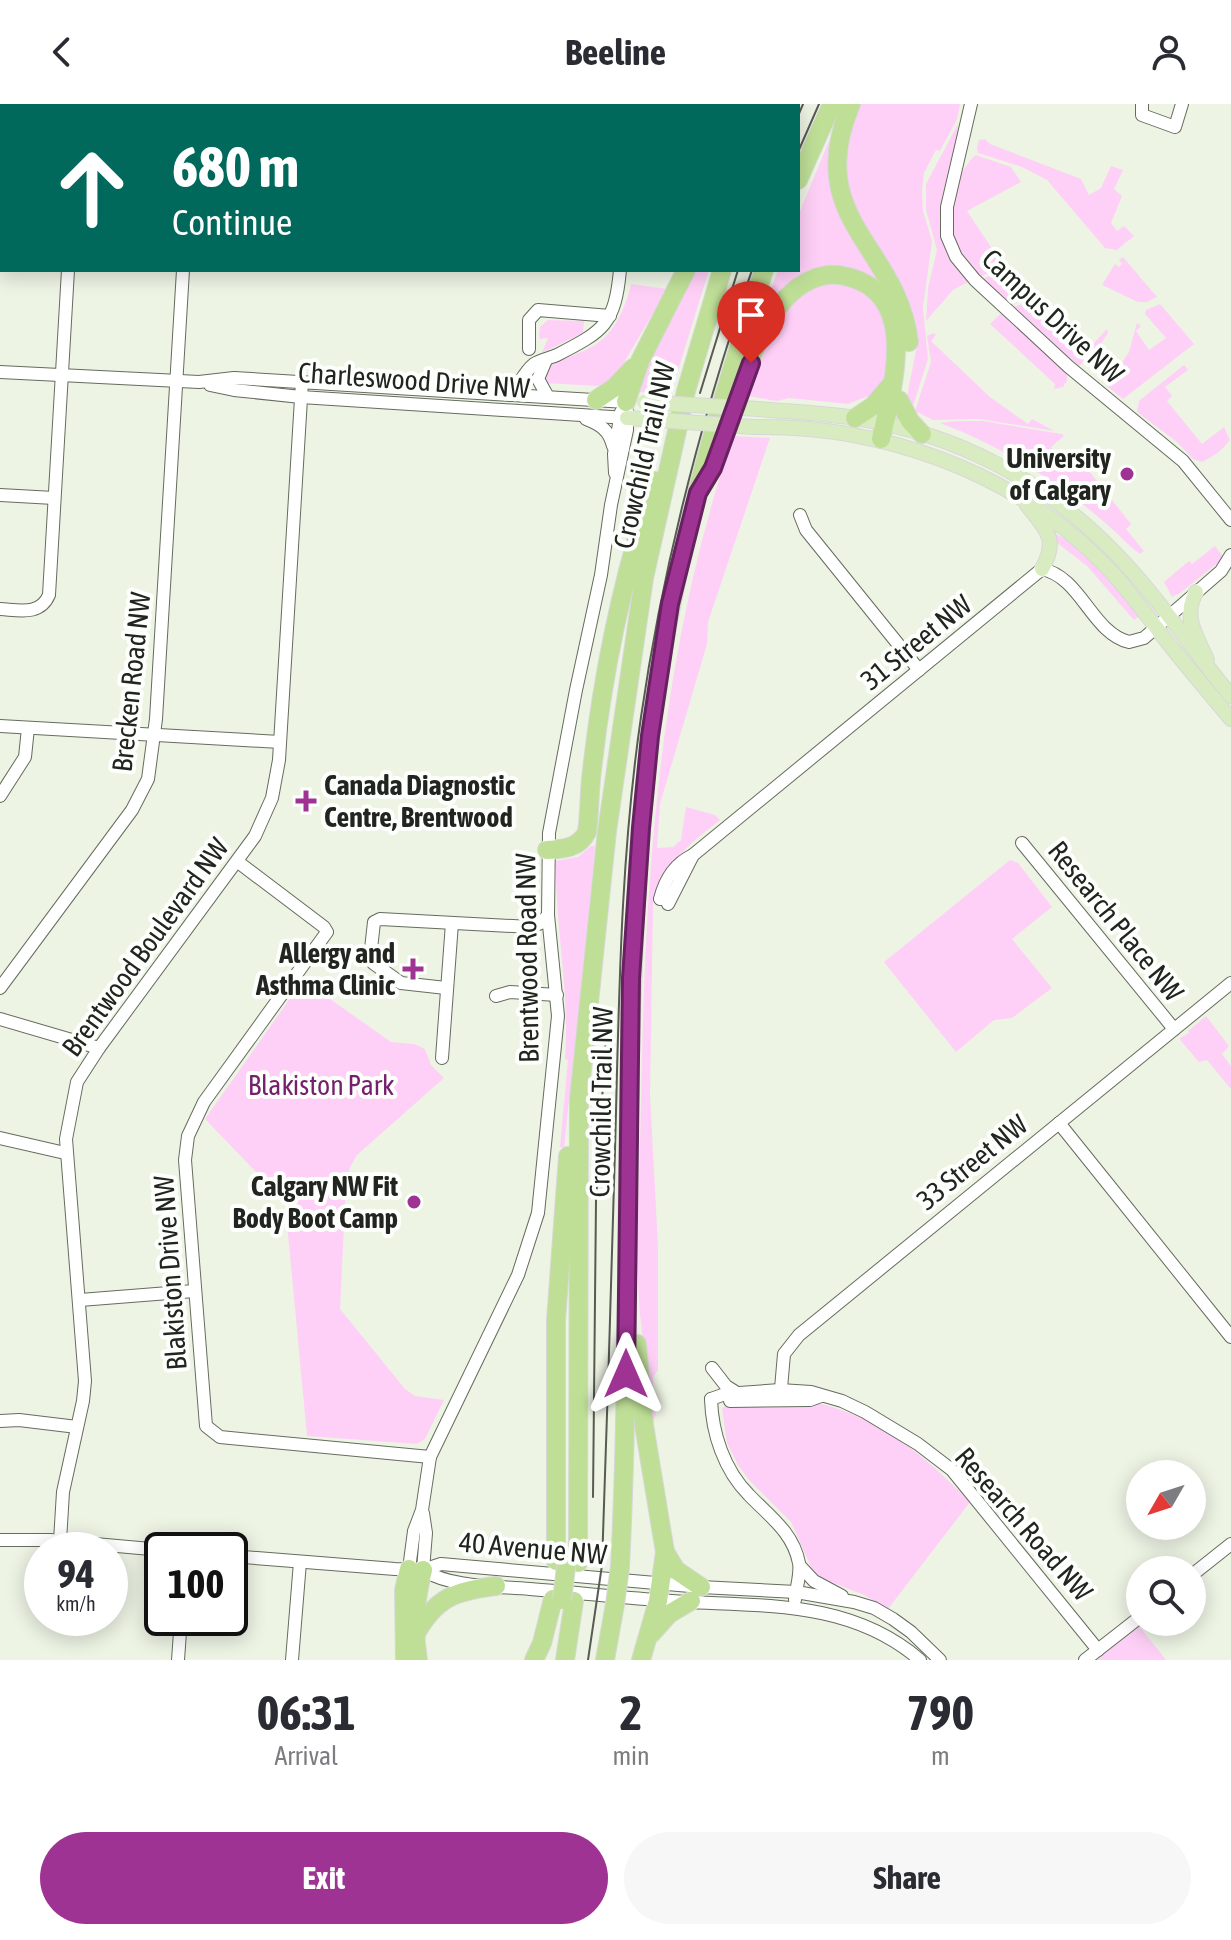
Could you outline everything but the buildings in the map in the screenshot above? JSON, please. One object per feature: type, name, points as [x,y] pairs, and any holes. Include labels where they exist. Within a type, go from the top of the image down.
[{"type":"highway","points":[[800,176],[832,104]]},
{"type":"highway","points":[[851,104],[839,138],[836,165],[839,186],[856,230],[898,296],[906,318],[909,342],[907,366],[895,392],[855,418]]},
{"type":"highway","points":[[629,410],[640,361],[685,272]]},
{"type":"highway","name":"Crowchild Trail NW","points":[[565,1660],[563,1600],[567,1561],[578,1524],[579,1098],[607,831],[644,578],[686,391],[721,272]]},
{"type":"highway","name":"Crowchild Trail NW","points":[[605,1660],[620,1567],[625,1461],[631,978],[650,736],[670,604],[727,379],[763,272]]},
{"type":"highway","points":[[698,493],[713,468],[771,317],[799,285],[822,275],[842,275],[864,282],[881,296],[892,313],[897,333],[895,392],[887,432]]},
{"type":"highway","points":[[596,400],[615,387],[640,361]]},
{"type":"highway","points":[[547,850],[575,846],[587,832],[591,773],[606,672],[632,547],[686,391]]},
{"type":"highway","points":[[895,392],[910,421],[922,434]]},
{"type":"highway","points":[[567,1561],[554,1420],[556,1321],[569,1145],[579,1098]]},
{"type":"highway","points":[[627,1286],[633,1304],[644,1425],[665,1552],[660,1592],[641,1660]]},
{"type":"highway","points":[[647,1640],[669,1614],[696,1594],[665,1552]]},
{"type":"highway","points":[[416,1569],[415,1635],[418,1660]]},
{"type":"highway","points":[[405,1660],[404,1590],[416,1569]]},
{"type":"highway","points":[[415,1635],[429,1612],[442,1601],[462,1591],[496,1586]]},
{"type":"highway","points":[[534,1660],[563,1600]]},
{"type":"highway","points":[[545,1660],[563,1600]]},
{"type":"main road","points":[[629,410],[758,409],[855,418],[887,432],[1043,511],[1084,544],[1162,621],[1231,696]]},
{"type":"main road","points":[[629,410],[644,419],[922,434],[954,444],[1005,468],[1051,497],[1117,555],[1231,719]]},
{"type":"main road","points":[[1022,499],[1050,539],[1049,555],[1042,569]]},
{"type":"main road","points":[[1196,592],[1188,616],[1214,675]]},
{"type":"street","name":"Campus Drive NW","points":[[971,104],[947,207],[947,236],[956,257],[975,280],[1075,372],[1183,461],[1231,519]]},
{"type":"street","points":[[1142,109],[1175,127],[1182,104]]},
{"type":"street","points":[[0,609],[33,610],[47,600],[68,272]]},
{"type":"street","name":"Brecken Road NW","points":[[0,988],[140,796],[148,779],[155,734],[183,272]]},
{"type":"street","points":[[511,395],[536,362],[546,360],[592,335],[610,316],[617,300],[620,272]]},
{"type":"street","points":[[529,349],[529,320],[538,310],[610,316]]},
{"type":"street","points":[[546,360],[538,379],[548,397]]},
{"type":"street","name":"Charleswood Drive NW","points":[[0,372],[199,382],[234,378],[302,382],[596,400],[629,410]]},
{"type":"street","name":"Charleswood Drive NW","points":[[199,382],[234,390],[301,397],[575,414],[629,410]]},
{"type":"street","name":"Brentwood Boulevard NW","points":[[61,1532],[63,1492],[85,1381],[65,1153],[71,1101],[77,1082],[99,1048],[238,862],[266,816],[277,778],[280,742],[302,382]]},
{"type":"street","name":"Brentwood Road NW","points":[[617,482],[614,454],[629,410]]},
{"type":"street","name":"Brentwood Road NW","points":[[416,1569],[414,1531],[422,1510],[430,1457],[518,1275],[533,1234],[555,1062],[557,995],[548,915],[547,850],[560,766],[601,575],[629,410]]},
{"type":"street","points":[[575,414],[610,434],[614,454]]},
{"type":"street","points":[[0,495],[54,498]]},
{"type":"street","points":[[800,515],[806,530],[919,670]]},
{"type":"street","points":[[1042,569],[1059,577],[1119,639],[1136,641],[1144,638],[1226,570],[1231,555]]},
{"type":"street","name":"31 Street NW","points":[[664,902],[693,855],[1042,569]]},
{"type":"street","points":[[0,726],[280,742]]},
{"type":"street","points":[[0,796],[25,757],[28,728]]},
{"type":"street","name":"Research Place NW","points":[[1022,843],[1174,1029]]},
{"type":"street","name":"Blakiston Drive NW","points":[[238,862],[327,932],[204,1102],[193,1122],[185,1160],[204,1420],[214,1435],[430,1457]]},
{"type":"street","points":[[446,988],[401,983],[373,963],[370,958],[372,926],[380,919],[531,927],[541,923],[548,915]]},
{"type":"street","points":[[442,1058],[452,923]]},
{"type":"street","name":"33 Street NW","points":[[780,1395],[784,1354],[799,1335],[1231,983]]},
{"type":"street","points":[[496,996],[510,992],[557,995]]},
{"type":"street","points":[[0,1019],[99,1048]]},
{"type":"street","points":[[1059,1123],[1231,1337]]},
{"type":"street","points":[[0,1138],[65,1153]]},
{"type":"street","points":[[80,1300],[194,1291]]},
{"type":"street","points":[[712,1368],[726,1386],[737,1393]]},
{"type":"street","name":"Research Road NW","points":[[711,1399],[811,1392],[865,1412],[918,1444],[952,1470],[1098,1650]]},
{"type":"street","name":"Research Road NW","points":[[711,1399],[737,1393],[780,1395]]},
{"type":"street","points":[[711,1399],[711,1417],[730,1470],[748,1494],[783,1528],[800,1566],[819,1585],[854,1602]]},
{"type":"street","points":[[0,1421],[19,1420],[77,1427]]},
{"type":"street","points":[[0,1540],[24,1540]]},
{"type":"street","points":[[1206,1564],[1231,1544]]},
{"type":"street","points":[[248,1558],[416,1569]]},
{"type":"street","points":[[292,1660],[300,1562]]},
{"type":"street","name":"40 Avenue NW","points":[[416,1569],[441,1564],[660,1592]]},
{"type":"street","points":[[794,1608],[800,1566]]},
{"type":"street","name":"40 Avenue NW","points":[[416,1569],[437,1579],[496,1586],[696,1594],[796,1592],[854,1602],[874,1608],[893,1619],[940,1660]]},
{"type":"street","name":"40 Avenue NW","points":[[696,1594],[794,1608],[865,1625],[903,1645],[920,1660]]},
{"type":"street","points":[[1085,1660],[1126,1628]]},
{"type":"street","points":[[178,1660],[180,1636]]},
{"type":"green space","points":[[857,104],[960,104],[957,119],[924,173],[923,211],[932,241],[923,308],[928,359],[912,409],[907,397],[917,345],[910,309],[846,195],[846,137]]},
{"type":"green space","points":[[958,124],[940,222],[943,240],[952,260],[968,282],[953,290],[926,321],[928,288],[937,250],[926,210],[926,184]]},
{"type":"green space","points":[[834,129],[833,156],[891,295],[831,272],[760,323],[777,272],[800,272],[800,211]]},
{"type":"green space","points":[[985,139],[990,144],[1081,179],[1089,195],[1101,188],[1111,166],[1123,170],[1114,189],[1122,196],[1111,223],[1117,231],[1124,226],[1134,236],[1117,250],[1105,248],[1047,180],[1022,167],[978,153],[979,140]]},
{"type":"green space","points":[[976,155],[1011,167],[1021,182],[967,211],[1003,265],[980,277],[959,251],[952,230],[954,194],[963,172]]},
{"type":"green space","points":[[1123,257],[1157,297],[1138,302],[1102,285],[1115,264],[1119,267],[1122,264],[1119,260]]},
{"type":"green space","points":[[1004,268],[1030,297],[1011,305],[983,279]]},
{"type":"green space","points":[[690,272],[708,272],[671,393],[637,392]]},
{"type":"green space","points":[[826,283],[839,283],[871,295],[892,335],[883,389],[873,402],[868,396],[848,404],[789,398],[777,401],[747,396],[775,326],[798,295]]},
{"type":"green space","points":[[631,284],[667,289],[615,378],[598,386],[545,383],[544,372],[547,368],[595,345],[608,334],[623,310]]},
{"type":"green space","points":[[1033,301],[1081,345],[1085,340],[1093,344],[1107,329],[1108,333],[1079,366],[1013,307]]},
{"type":"green space","points":[[1160,304],[1194,344],[1123,399],[1107,386],[1129,352],[1137,323],[1141,326],[1136,331],[1149,350],[1166,338],[1145,314],[1146,310]]},
{"type":"green space","points":[[1001,313],[1067,373],[1063,387],[1054,389],[1055,384],[990,324]]},
{"type":"green space","points":[[548,320],[584,321],[583,333],[542,353],[548,338],[539,339],[540,327]]},
{"type":"green space","points":[[936,335],[931,341],[990,397],[1028,424],[1032,419],[1054,431],[980,419],[933,420],[915,411],[931,362],[927,336]]},
{"type":"green space","points":[[1184,365],[1188,370],[1165,387],[1172,396],[1167,401],[1202,444],[1224,427],[1230,440],[1202,462],[1193,459],[1177,442],[1137,412],[1139,401]]},
{"type":"green space","points":[[983,421],[1062,434],[1064,436],[1051,447],[1062,461],[1074,452],[1131,524],[1126,529],[1144,551],[1140,554],[1067,492],[1018,460],[940,423]]},
{"type":"green space","points":[[733,436],[770,438],[708,622],[707,644],[660,804],[657,848],[673,847],[681,840],[686,807],[715,815],[720,820],[688,846],[671,866],[657,889],[653,903],[650,1096],[658,1246],[658,1370],[653,1377],[653,1408],[656,1414],[653,1422],[640,1314],[637,1235],[643,1017],[652,848],[672,683],[688,600],[708,518]]},
{"type":"green space","points":[[1054,533],[1077,548],[1139,616],[1134,620],[1087,566],[1056,542]]},
{"type":"green space","points":[[1215,546],[1224,558],[1172,597],[1164,582],[1189,561],[1192,564]]},
{"type":"green space","points":[[595,846],[593,870],[564,1148],[560,1147],[568,1060],[565,1059],[566,1009],[556,861],[578,857]]},
{"type":"green space","points":[[1010,860],[1018,863],[1052,907],[1012,939],[1052,988],[1012,1018],[994,1020],[956,1052],[884,962]]},
{"type":"green space","name":"Blakiston Park","points":[[303,980],[391,1042],[414,1044],[425,1049],[431,1065],[444,1078],[357,1155],[346,1184],[340,1309],[405,1389],[415,1396],[444,1400],[425,1439],[417,1444],[307,1436],[285,1202],[205,1119]]},
{"type":"green space","points":[[1206,1016],[1229,1046],[1222,1054],[1231,1066],[1231,1089],[1207,1060],[1199,1062],[1181,1041],[1180,1038]]},
{"type":"green space","points":[[817,1403],[839,1409],[881,1428],[919,1455],[970,1502],[888,1609],[864,1595],[821,1578],[811,1567],[791,1522],[750,1481],[727,1443],[722,1409],[726,1405]]},
{"type":"green space","points":[[1127,1636],[1147,1636],[1166,1660],[1097,1660]]},
{"type":"tram line","points":[[800,111],[803,104]]},
{"type":"tram line","points":[[800,147],[819,104]]},
{"type":"tram line","points":[[700,393],[737,272]]},
{"type":"tram line","points":[[588,1660],[602,1565],[622,933],[634,771],[650,660],[686,491],[751,272]]},
{"type":"tram line","points":[[593,1497],[596,1201],[607,1017]]},
{"type":"place","name":"University of Calgary","points":[[1127,474]]},
{"type":"place","name":"Canada Diagnostic Centre, Brentwood","points":[[306,801]]},
{"type":"place","name":"Allergy and Asthma Clinic","points":[[413,969]]},
{"type":"place","name":"Calgary NW Fit Body Boot Camp","points":[[414,1202]]},
{"type":"route","points":[[626,1374],[631,978],[650,736],[670,604],[698,493],[713,468],[751,363]]}]
